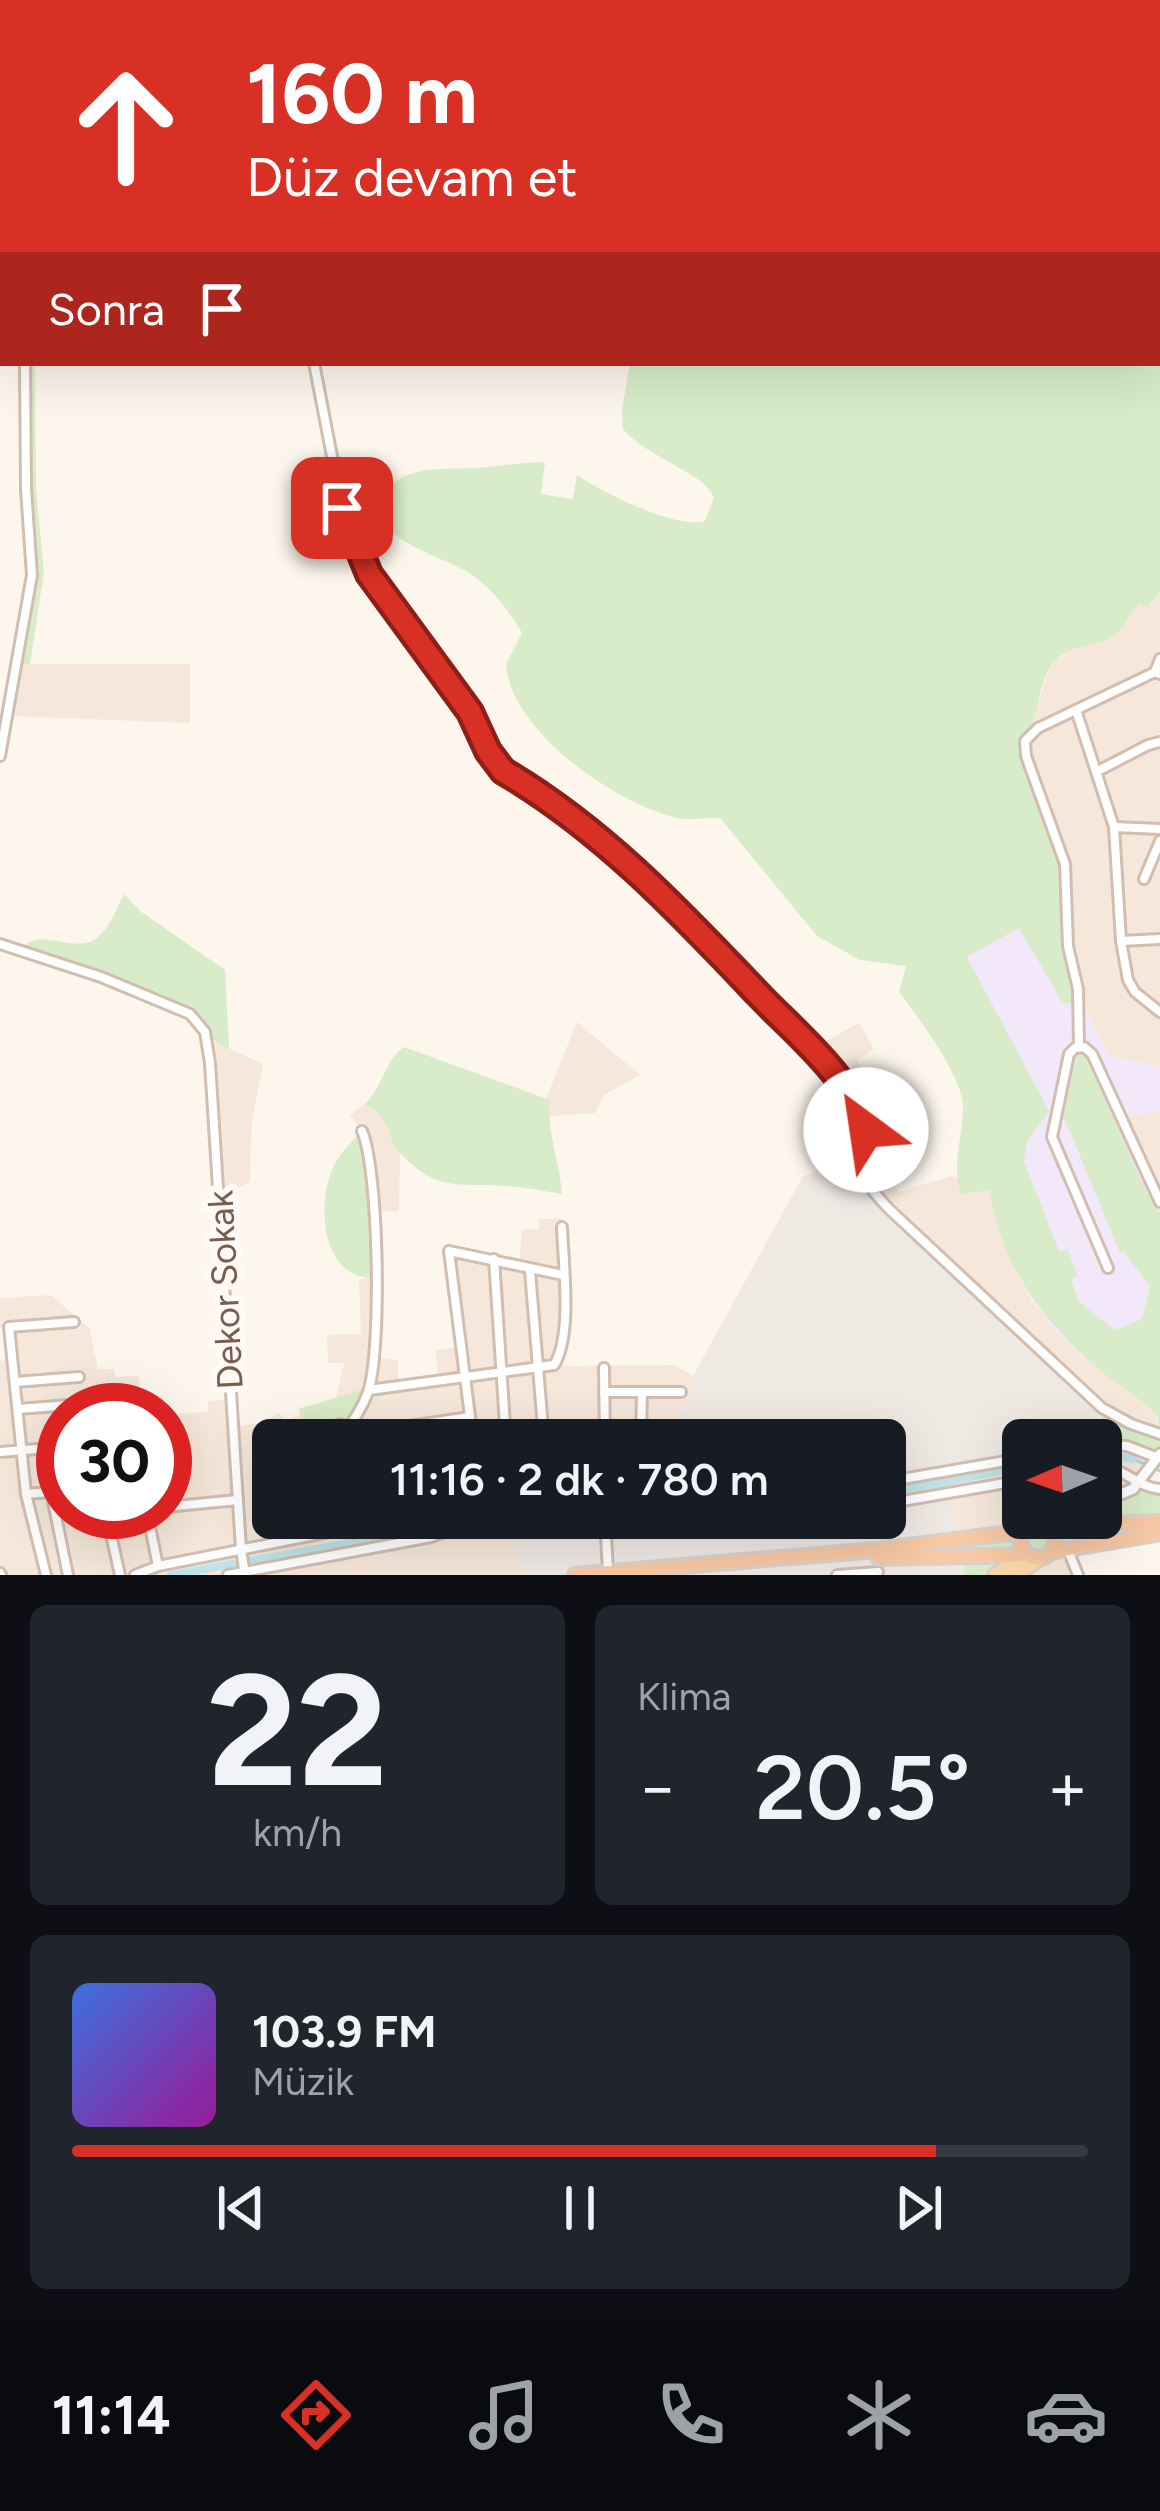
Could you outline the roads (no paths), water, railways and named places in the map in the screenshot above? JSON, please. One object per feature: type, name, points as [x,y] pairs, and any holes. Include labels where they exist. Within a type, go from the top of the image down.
[{"type":"highway","points":[[1122,1523],[1160,1522]]},
{"type":"highway","points":[[574,1575],[877,1550],[1002,1530]]},
{"type":"highway","points":[[675,1575],[878,1568],[1039,1555],[1160,1533]]},
{"type":"highway","points":[[1025,1539],[1021,1543],[1039,1555]]},
{"type":"highway","points":[[1039,1555],[1051,1539]]},
{"type":"main road","points":[[995,1575],[1039,1555]]},
{"type":"main road","points":[[1016,1575],[1039,1555]]},
{"type":"street","points":[[0,756],[32,574],[25,366]]},
{"type":"street","points":[[315,366],[342,508],[369,574],[470,712],[494,761],[591,830],[670,902],[813,1048],[854,1105],[866,1133],[857,1164],[880,1200],[1102,1408],[1160,1434]]},
{"type":"street","points":[[1079,1047],[1064,857],[1025,747],[1032,731],[1158,673],[1160,659]]},
{"type":"street","points":[[1076,710],[1114,827],[1121,941],[1130,987],[1160,1012]]},
{"type":"street","points":[[1096,772],[1160,742]]},
{"type":"street","points":[[1114,827],[1160,829]]},
{"type":"street","points":[[1144,878],[1160,841]]},
{"type":"street","points":[[1121,941],[1160,939]]},
{"type":"street","name":"Dekor Sokak","points":[[0,944],[174,1006],[190,1014],[205,1032],[245,1574]]},
{"type":"street","points":[[1079,1047],[1092,1054],[1160,1202]]},
{"type":"street","points":[[1079,1047],[1069,1054],[1052,1137],[1108,1268]]},
{"type":"street","points":[[353,1419],[369,1390],[377,1329],[371,1157],[362,1131]]},
{"type":"street","points":[[369,1390],[554,1365],[560,1355],[562,1227]]},
{"type":"street","points":[[456,1419],[470,1417],[449,1251],[563,1275]]},
{"type":"street","points":[[494,1259],[504,1419]]},
{"type":"street","points":[[530,1271],[542,1419]]},
{"type":"street","points":[[46,1575],[26,1494],[9,1327],[74,1322]]},
{"type":"street","points":[[604,1368],[604,1419]]},
{"type":"street","points":[[0,1390],[79,1377]]},
{"type":"street","points":[[604,1392],[681,1392]]},
{"type":"street","points":[[641,1419],[642,1392]]},
{"type":"street","points":[[17,1409],[36,1408]]},
{"type":"street","points":[[1122,1445],[1158,1458],[1142,1480],[1122,1495]]},
{"type":"street","points":[[0,1452],[36,1449]]},
{"type":"street","points":[[906,1478],[1002,1462]]},
{"type":"street","points":[[1122,1471],[1160,1489]]},
{"type":"street","points":[[906,1500],[1002,1484]]},
{"type":"street","points":[[26,1494],[36,1493]]},
{"type":"street","points":[[192,1504],[238,1500]]},
{"type":"street","points":[[61,1539],[68,1575]]},
{"type":"street","points":[[112,1539],[120,1575]]},
{"type":"street","points":[[152,1539],[158,1566]]},
{"type":"street","points":[[135,1575],[289,1539]]},
{"type":"street","points":[[228,1575],[423,1539]]},
{"type":"street","points":[[606,1539],[608,1572]]},
{"type":"street","points":[[1067,1549],[1078,1575]]},
{"type":"street","points":[[837,1575],[878,1568]]},
{"type":"waterway","points":[[1122,1457],[1133,1459]]},
{"type":"waterway","points":[[1133,1459],[1160,1471]]},
{"type":"waterway","points":[[906,1489],[1002,1471]]},
{"type":"waterway","points":[[171,1575],[369,1539]]}]
